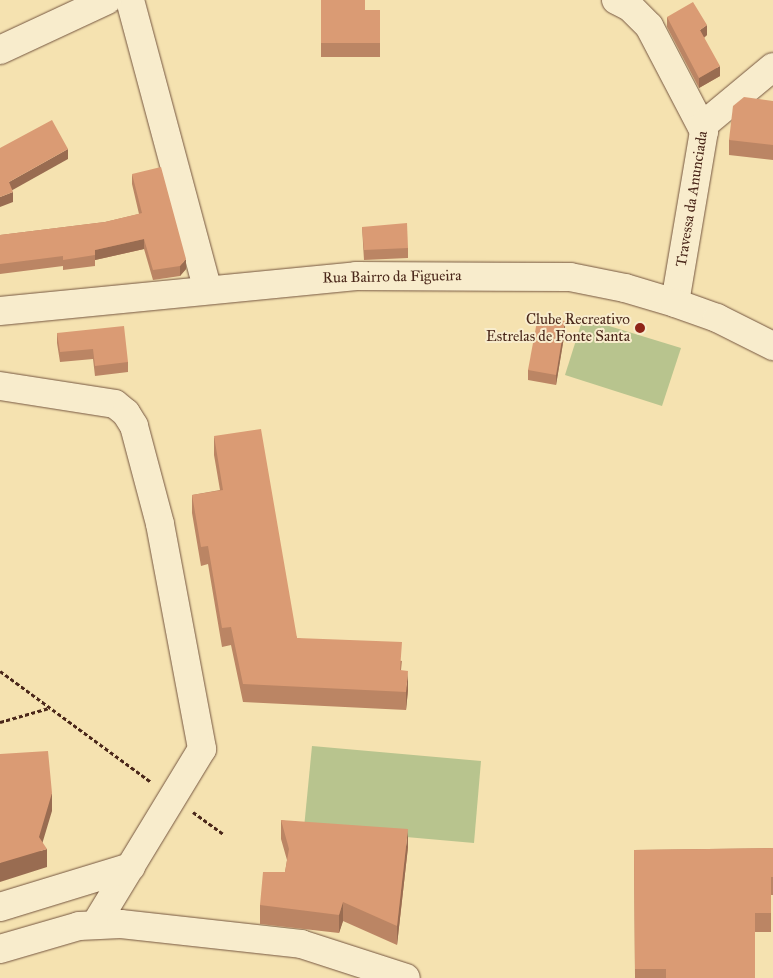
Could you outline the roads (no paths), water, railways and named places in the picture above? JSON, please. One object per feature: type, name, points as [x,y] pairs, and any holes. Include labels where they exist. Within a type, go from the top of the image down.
[{"type":"street","points":[[0,50],[107,0]]},
{"type":"street","points":[[130,0],[206,288]]},
{"type":"street","points":[[616,0],[630,7],[649,26],[702,126]]},
{"type":"street","name":"Travessa da Anunciada","points":[[675,303],[704,141],[702,126],[773,67]]},
{"type":"street","name":"Rua Bairro da Figueira","points":[[0,310],[206,288],[356,276],[570,277],[625,288],[675,303],[717,318],[773,346]]},
{"type":"street","points":[[0,386],[115,404],[126,413],[139,438],[164,543],[202,749],[96,923]]},
{"type":"street","points":[[0,907],[131,867]]},
{"type":"street","points":[[0,949],[96,923],[301,944],[406,978]]},
{"type":"place","name":"Clube Recreativo Estrelas de Fonte Santa","points":[[640,328]]}]
